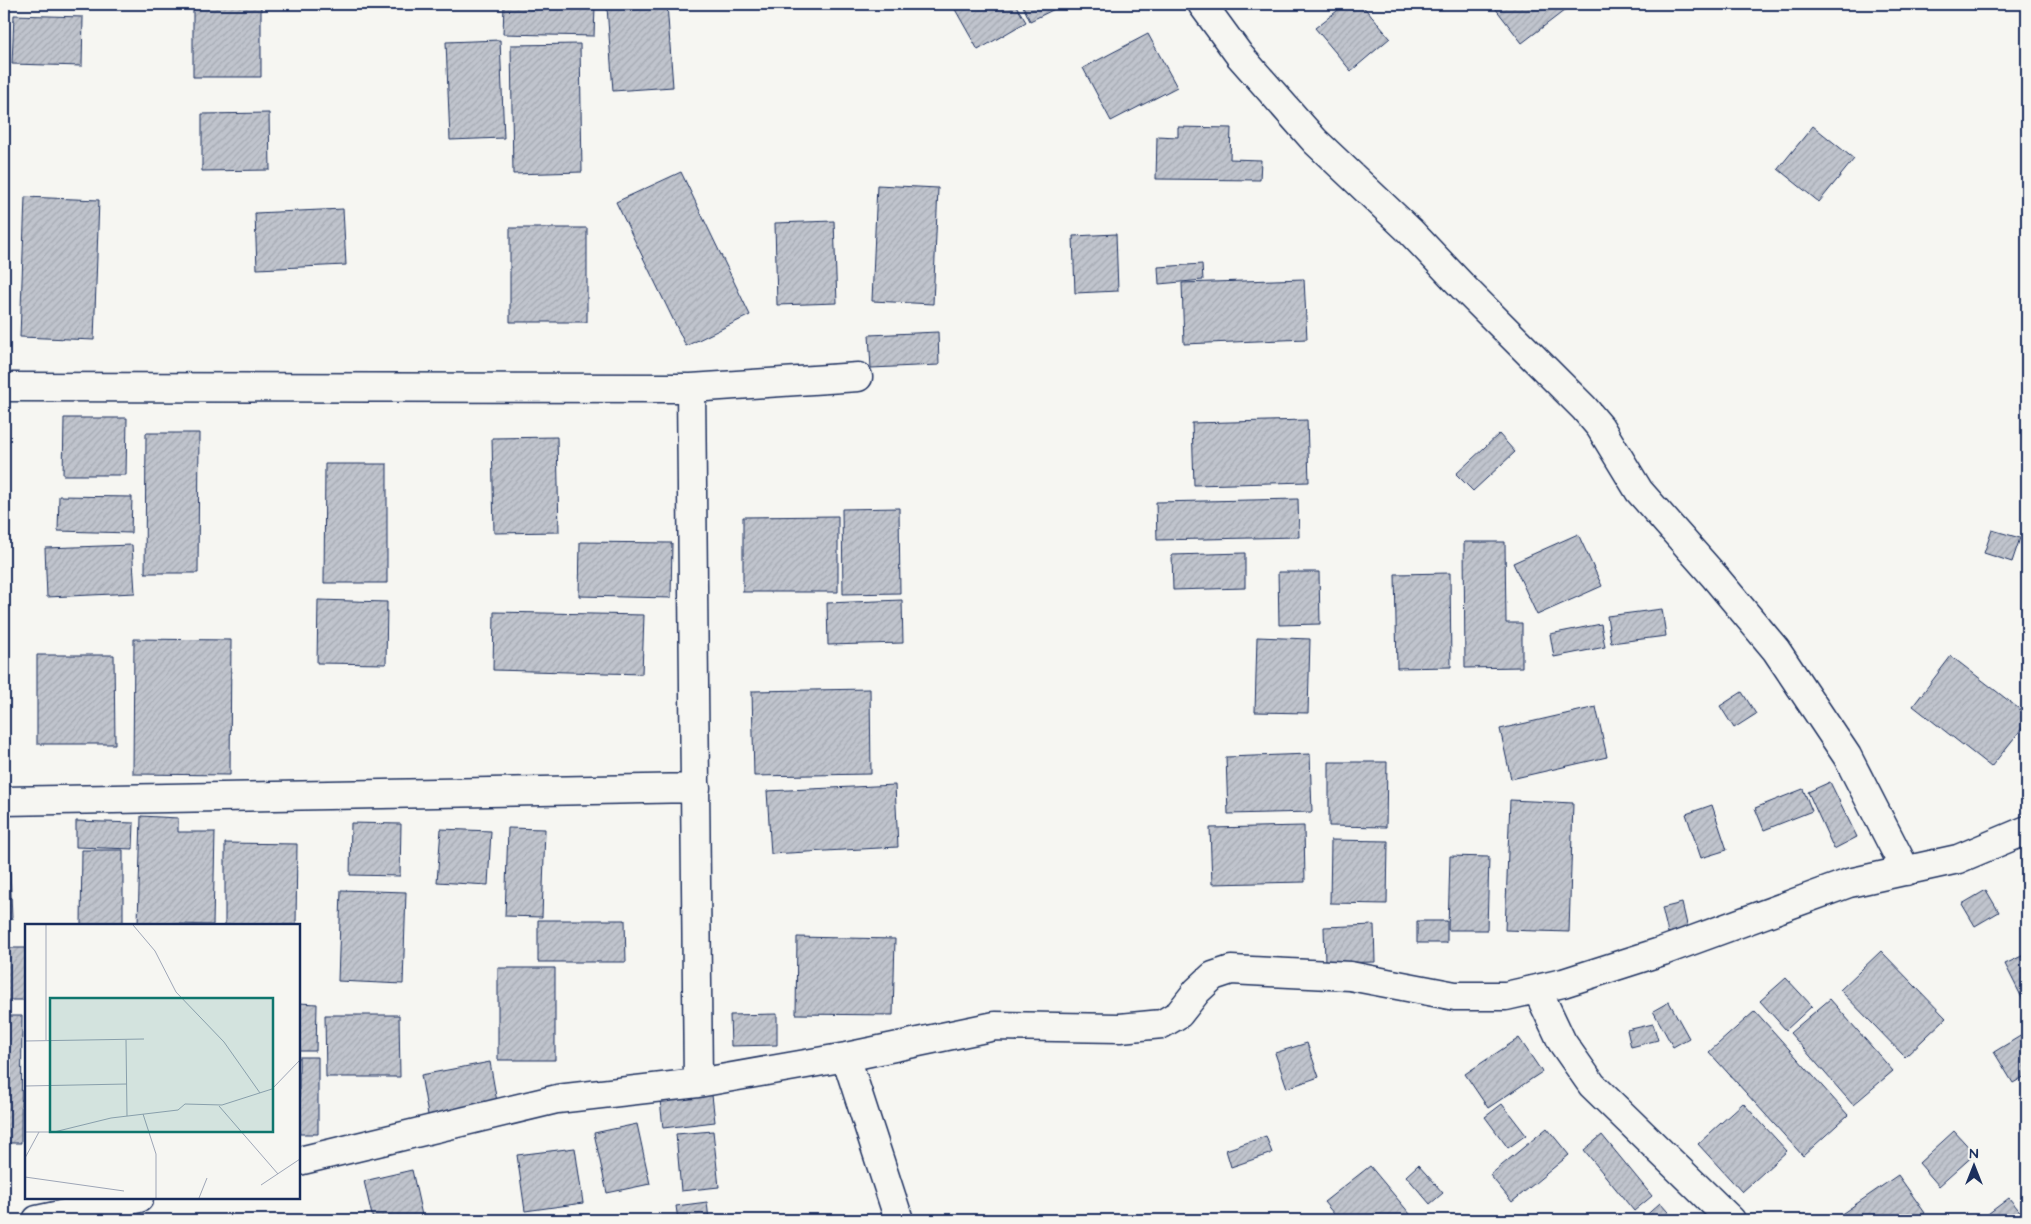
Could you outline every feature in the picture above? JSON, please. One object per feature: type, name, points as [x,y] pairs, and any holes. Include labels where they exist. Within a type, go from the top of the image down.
[{"type":"street","points":[[1202,4],[1240,56],[1315,141],[1410,231],[1584,408],[1605,435],[1639,491],[1776,650],[1848,756],[1906,871]]},
{"type":"street","points":[[4,387],[691,388],[858,377]]},
{"type":"street","points":[[691,388],[698,1083]]},
{"type":"street","points":[[4,801],[696,788]]},
{"type":"street","points":[[300,1161],[557,1099],[698,1083],[846,1057],[995,1026],[1120,1028],[1162,1024],[1179,1014],[1196,991],[1213,976],[1231,970],[1350,976],[1455,996],[1506,996],[1563,982],[1663,951],[1849,883],[1958,858],[2027,830]]},
{"type":"street","points":[[1537,989],[1562,1042],[1592,1085],[1731,1220]]},
{"type":"street","points":[[846,1057],[899,1220]]},
{"type":"street","points":[[37,1220],[134,1199]]},
{"type":"building","points":[[193,4],[261,4],[261,77],[193,77]]},
{"type":"building","points":[[667,4],[673,87],[613,91],[607,7]]},
{"type":"building","points":[[952,4],[1015,4],[1026,22],[978,50]]},
{"type":"building","points":[[1022,4],[1065,4],[1030,21]]},
{"type":"building","points":[[1346,4],[1361,4],[1390,38],[1351,71],[1315,28]]},
{"type":"building","points":[[1492,4],[1573,4],[1522,43]]},
{"type":"building","points":[[504,5],[595,7],[594,36],[503,34]]},
{"type":"building","points":[[14,15],[83,17],[82,66],[12,64]]},
{"type":"building","points":[[1148,34],[1177,87],[1111,121],[1083,68]]},
{"type":"building","points":[[500,40],[504,138],[450,140],[446,42]]},
{"type":"building","points":[[580,44],[582,172],[513,174],[511,45]]},
{"type":"building","points":[[269,113],[270,170],[202,171],[202,114]]},
{"type":"building","points":[[1813,126],[1854,159],[1819,202],[1778,169]]},
{"type":"building","points":[[1178,127],[1231,128],[1230,159],[1261,160],[1260,180],[1156,179],[1157,136],[1178,137]]},
{"type":"building","points":[[681,172],[750,315],[686,346],[616,202]]},
{"type":"building","points":[[877,185],[938,188],[933,304],[872,301]]},
{"type":"building","points":[[25,197],[99,200],[94,340],[20,337]]},
{"type":"building","points":[[343,209],[346,265],[257,269],[255,213]]},
{"type":"building","points":[[834,221],[837,303],[777,305],[775,223]]},
{"type":"building","points":[[510,228],[587,228],[587,322],[510,322]]},
{"type":"building","points":[[1116,234],[1118,291],[1075,293],[1073,236]]},
{"type":"building","points":[[1202,264],[1203,280],[1159,284],[1158,267]]},
{"type":"building","points":[[1304,279],[1307,339],[1184,344],[1182,283]]},
{"type":"building","points":[[938,332],[939,365],[871,368],[869,335]]},
{"type":"building","points":[[64,418],[127,418],[126,475],[63,475]]},
{"type":"building","points":[[1307,420],[1309,482],[1194,485],[1192,423]]},
{"type":"building","points":[[146,433],[199,433],[198,573],[145,573]]},
{"type":"building","points":[[1499,434],[1515,452],[1473,491],[1456,474]]},
{"type":"building","points":[[557,437],[559,532],[494,533],[492,438]]},
{"type":"building","points":[[325,464],[387,464],[387,583],[324,583]]},
{"type":"building","points":[[59,496],[132,497],[131,533],[58,531]]},
{"type":"building","points":[[1298,499],[1299,537],[1157,540],[1156,502]]},
{"type":"building","points":[[899,508],[900,593],[843,594],[842,509]]},
{"type":"building","points":[[838,516],[838,592],[743,592],[743,517]]},
{"type":"building","points":[[1992,530],[2020,538],[2012,562],[1984,553]]},
{"type":"building","points":[[1578,534],[1602,586],[1537,615],[1513,563]]},
{"type":"building","points":[[580,542],[672,543],[671,598],[579,596]]},
{"type":"building","points":[[1464,542],[1505,542],[1506,623],[1522,623],[1522,667],[1465,668]]},
{"type":"building","points":[[132,545],[135,593],[47,597],[45,548]]},
{"type":"building","points":[[1245,553],[1245,588],[1173,590],[1172,555]]},
{"type":"building","points":[[1278,572],[1319,572],[1320,624],[1279,625]]},
{"type":"building","points":[[1450,573],[1451,667],[1397,668],[1395,574]]},
{"type":"building","points":[[318,600],[387,602],[386,664],[317,663]]},
{"type":"building","points":[[902,600],[903,643],[828,645],[827,603]]},
{"type":"building","points":[[1662,609],[1666,636],[1611,643],[1607,616]]},
{"type":"building","points":[[494,612],[644,615],[642,674],[493,670]]},
{"type":"building","points":[[1601,624],[1605,647],[1554,657],[1550,634]]},
{"type":"building","points":[[1257,637],[1310,639],[1308,713],[1255,712]]},
{"type":"building","points":[[134,639],[231,640],[230,775],[133,774]]},
{"type":"building","points":[[37,655],[114,655],[115,744],[37,744]]},
{"type":"building","points":[[1951,656],[2027,715],[2027,722],[1991,767],[1913,706]]},
{"type":"building","points":[[870,689],[871,774],[754,776],[752,691]]},
{"type":"building","points":[[1742,692],[1756,714],[1734,728],[1720,706]]},
{"type":"building","points":[[1596,707],[1607,757],[1511,779],[1500,729]]},
{"type":"building","points":[[1310,754],[1312,812],[1228,814],[1226,757]]},
{"type":"building","points":[[1329,762],[1387,762],[1386,827],[1329,826]]},
{"type":"building","points":[[1830,782],[1857,837],[1834,849],[1808,792]]},
{"type":"building","points":[[895,785],[898,847],[771,854],[767,791]]},
{"type":"building","points":[[1803,789],[1812,811],[1764,830],[1755,808]]},
{"type":"building","points":[[1510,800],[1573,803],[1569,932],[1505,930]]},
{"type":"building","points":[[1712,805],[1727,850],[1701,858],[1686,814]]},
{"type":"building","points":[[141,816],[178,818],[178,832],[215,832],[213,924],[138,923]]},
{"type":"building","points":[[76,821],[134,823],[133,849],[76,847]]},
{"type":"building","points":[[351,823],[401,824],[400,876],[350,875]]},
{"type":"building","points":[[1304,826],[1305,882],[1212,884],[1210,828]]},
{"type":"building","points":[[508,828],[545,829],[542,917],[505,916]]},
{"type":"building","points":[[441,829],[491,831],[488,885],[437,882]]},
{"type":"building","points":[[1331,840],[1388,841],[1387,904],[1330,903]]},
{"type":"building","points":[[225,843],[297,844],[296,924],[225,924]]},
{"type":"building","points":[[4,844],[9,844],[12,919],[4,920]]},
{"type":"building","points":[[82,850],[123,850],[123,924],[81,924]]},
{"type":"building","points":[[1450,856],[1489,857],[1487,930],[1448,930]]},
{"type":"building","points":[[341,890],[406,892],[403,984],[338,981]]},
{"type":"building","points":[[1986,890],[1999,912],[1975,926],[1962,904]]},
{"type":"building","points":[[1682,903],[1688,929],[1668,933],[1662,908]]},
{"type":"building","points":[[538,920],[625,920],[626,962],[538,962]]},
{"type":"building","points":[[1417,921],[1447,921],[1447,943],[1417,943]]},
{"type":"building","points":[[1374,925],[1375,962],[1325,963],[1324,927]]},
{"type":"building","points":[[797,937],[895,939],[893,1015],[796,1014]]},
{"type":"building","points":[[4,948],[25,948],[25,1000],[4,1000]]},
{"type":"building","points":[[1881,951],[1946,1018],[1905,1057],[1840,990]]},
{"type":"building","points":[[2026,954],[2027,1005],[2026,1006],[2005,964]]},
{"type":"building","points":[[498,968],[555,968],[555,1060],[498,1060]]},
{"type":"building","points":[[1786,978],[1812,1006],[1786,1030],[1760,1001]]},
{"type":"building","points":[[1830,999],[1893,1071],[1853,1105],[1790,1033]]},
{"type":"building","points":[[1669,1002],[1689,1038],[1673,1047],[1653,1011]]},
{"type":"building","points":[[300,1003],[317,1004],[316,1051],[300,1051]]},
{"type":"building","points":[[1755,1011],[1848,1115],[1803,1156],[1709,1052]]},
{"type":"building","points":[[777,1014],[777,1045],[731,1046],[730,1015]]},
{"type":"building","points":[[325,1015],[399,1015],[400,1077],[326,1077]]},
{"type":"building","points":[[4,1016],[22,1016],[21,1143],[4,1143]]},
{"type":"building","points":[[1653,1024],[1658,1040],[1631,1047],[1627,1030]]},
{"type":"building","points":[[2022,1035],[2027,1043],[2027,1075],[2013,1083],[1994,1052]]},
{"type":"building","points":[[1519,1038],[1542,1072],[1488,1108],[1465,1074]]},
{"type":"building","points":[[1307,1043],[1319,1077],[1287,1088],[1275,1053]]},
{"type":"building","points":[[300,1057],[318,1057],[318,1134],[300,1134]]},
{"type":"building","points":[[490,1062],[497,1102],[428,1115],[421,1075]]},
{"type":"building","points":[[712,1095],[715,1122],[663,1128],[660,1100]]},
{"type":"building","points":[[1743,1103],[1787,1151],[1742,1192],[1698,1144]]},
{"type":"building","points":[[1502,1104],[1526,1135],[1508,1148],[1485,1117]]},
{"type":"building","points":[[637,1124],[650,1184],[607,1193],[594,1133]]},
{"type":"building","points":[[1547,1128],[1569,1155],[1512,1202],[1490,1175]]},
{"type":"building","points":[[713,1131],[719,1187],[681,1191],[676,1134]]},
{"type":"building","points":[[1954,1131],[1975,1154],[1939,1186],[1919,1163]]},
{"type":"building","points":[[1602,1135],[1652,1196],[1634,1211],[1584,1150]]},
{"type":"building","points":[[1266,1136],[1272,1153],[1231,1167],[1226,1150]]},
{"type":"building","points":[[575,1148],[583,1203],[525,1211],[517,1155]]},
{"type":"building","points":[[1418,1165],[1443,1193],[1430,1204],[1406,1176]]},
{"type":"building","points":[[1370,1166],[1415,1220],[1339,1220],[1324,1202]]},
{"type":"building","points":[[412,1170],[423,1220],[373,1220],[364,1181]]},
{"type":"building","points":[[1898,1175],[1925,1213],[1916,1220],[1833,1220]]},
{"type":"building","points":[[2009,1198],[2027,1220],[1980,1220]]},
{"type":"building","points":[[707,1202],[709,1220],[678,1220],[676,1206]]},
{"type":"building","points":[[1660,1203],[1675,1220],[1641,1220]]}]
